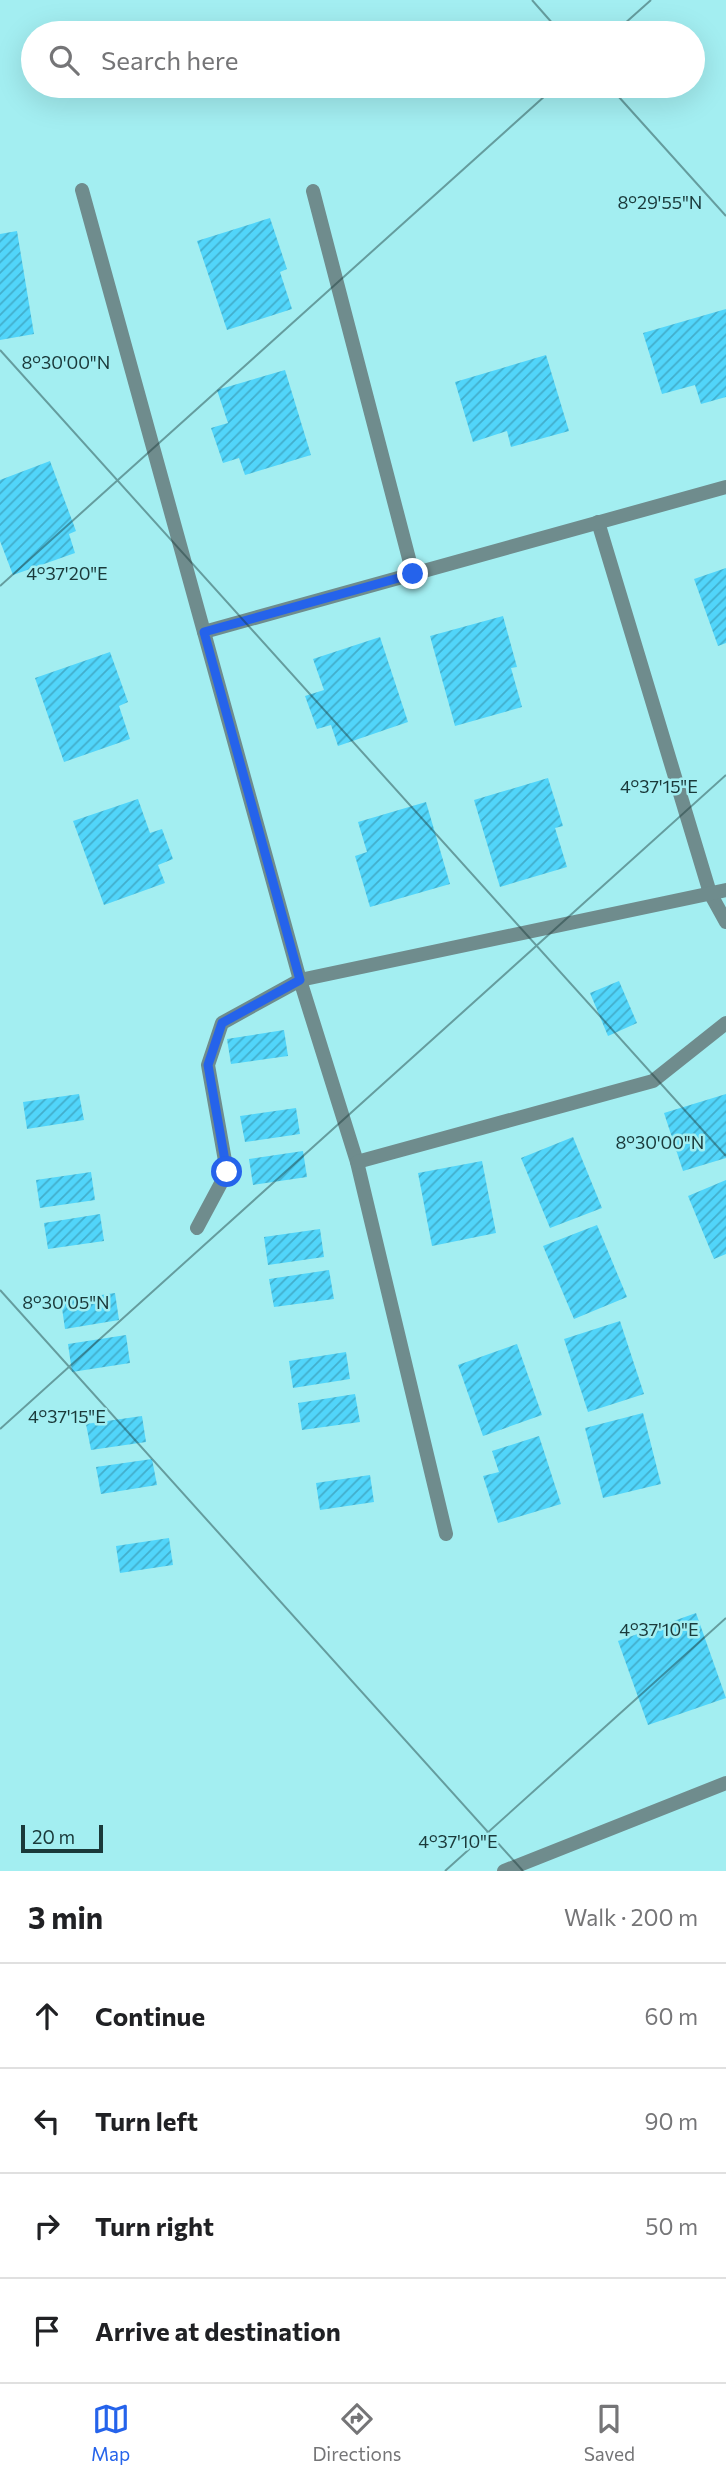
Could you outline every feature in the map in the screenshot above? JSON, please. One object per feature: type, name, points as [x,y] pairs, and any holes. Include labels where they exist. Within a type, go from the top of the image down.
[{"type":"street","points":[[82,190],[300,980],[357,1162],[446,1534]]},
{"type":"street","points":[[313,191],[413,574]]},
{"type":"street","points":[[204,632],[726,487]]},
{"type":"street","points":[[598,522],[710,894],[726,922]]},
{"type":"street","points":[[197,1228],[227,1172],[208,1065],[222,1023],[300,980],[726,890]]},
{"type":"street","points":[[357,1162],[653,1081],[726,1023]]},
{"type":"street","points":[[504,1871],[726,1783]]},
{"type":"building","points":[[270,218],[287,269],[280,272],[292,309],[227,330],[197,241]]},
{"type":"building","points":[[17,231],[34,334],[0,340],[0,234]]},
{"type":"building","points":[[726,309],[726,397],[701,404],[695,385],[662,394],[643,333]]},
{"type":"building","points":[[546,355],[569,431],[511,447],[507,431],[473,442],[455,382]]},
{"type":"building","points":[[285,370],[311,455],[245,475],[239,458],[223,463],[211,428],[228,423],[217,390]]},
{"type":"building","points":[[50,461],[76,531],[69,534],[75,553],[13,575],[0,541],[0,480]]},
{"type":"building","points":[[726,568],[726,643],[718,646],[694,579]]},
{"type":"building","points":[[503,616],[517,667],[511,668],[522,707],[455,726],[430,636]]},
{"type":"building","points":[[380,637],[408,722],[338,746],[331,725],[317,729],[305,696],[324,690],[313,659]]},
{"type":"building","points":[[110,652],[128,702],[119,706],[130,739],[64,762],[35,678]]},
{"type":"building","points":[[548,778],[563,826],[555,828],[567,867],[500,887],[474,800]]},
{"type":"building","points":[[138,799],[150,833],[162,829],[173,859],[158,865],[165,883],[104,905],[73,821]]},
{"type":"building","points":[[426,802],[450,884],[370,907],[355,856],[367,852],[358,822]]},
{"type":"building","points":[[619,981],[637,1023],[608,1036],[590,993]]},
{"type":"building","points":[[284,1030],[288,1056],[231,1064],[227,1039]]},
{"type":"building","points":[[79,1094],[84,1120],[27,1129],[23,1102]]},
{"type":"building","points":[[726,1094],[726,1158],[683,1171],[664,1113]]},
{"type":"building","points":[[296,1108],[300,1134],[245,1142],[240,1116]]},
{"type":"building","points":[[573,1137],[602,1208],[550,1228],[521,1158]]},
{"type":"building","points":[[303,1151],[307,1177],[253,1185],[249,1159]]},
{"type":"building","points":[[482,1161],[496,1233],[432,1246],[418,1173]]},
{"type":"building","points":[[91,1172],[95,1200],[40,1208],[36,1180]]},
{"type":"building","points":[[726,1180],[726,1254],[714,1259],[688,1196]]},
{"type":"building","points":[[100,1214],[104,1241],[48,1249],[44,1223]]},
{"type":"building","points":[[597,1225],[627,1297],[574,1319],[543,1246]]},
{"type":"building","points":[[320,1229],[324,1257],[268,1265],[264,1237]]},
{"type":"building","points":[[329,1270],[334,1299],[274,1307],[269,1279]]},
{"type":"building","points":[[115,1293],[119,1320],[65,1329],[61,1301]]},
{"type":"building","points":[[620,1321],[644,1394],[588,1412],[564,1339]]},
{"type":"building","points":[[126,1335],[130,1363],[72,1372],[68,1344]]},
{"type":"building","points":[[517,1344],[542,1415],[483,1436],[458,1365]]},
{"type":"building","points":[[346,1352],[350,1379],[293,1388],[289,1361]]},
{"type":"building","points":[[355,1394],[360,1422],[302,1430],[298,1403]]},
{"type":"building","points":[[643,1413],[661,1484],[603,1498],[585,1428]]},
{"type":"building","points":[[142,1416],[146,1442],[91,1450],[86,1424]]},
{"type":"building","points":[[539,1436],[561,1504],[498,1523],[483,1476],[499,1472],[492,1451]]},
{"type":"building","points":[[152,1459],[157,1485],[101,1494],[96,1467]]},
{"type":"building","points":[[370,1475],[374,1502],[320,1510],[316,1483]]},
{"type":"building","points":[[169,1538],[173,1565],[120,1573],[116,1546]]},
{"type":"building","points":[[696,1613],[726,1698],[648,1725],[618,1641]]},
{"type":"route","points":[[227,1172],[208,1065],[222,1023],[300,980],[204,632],[413,574]]}]
